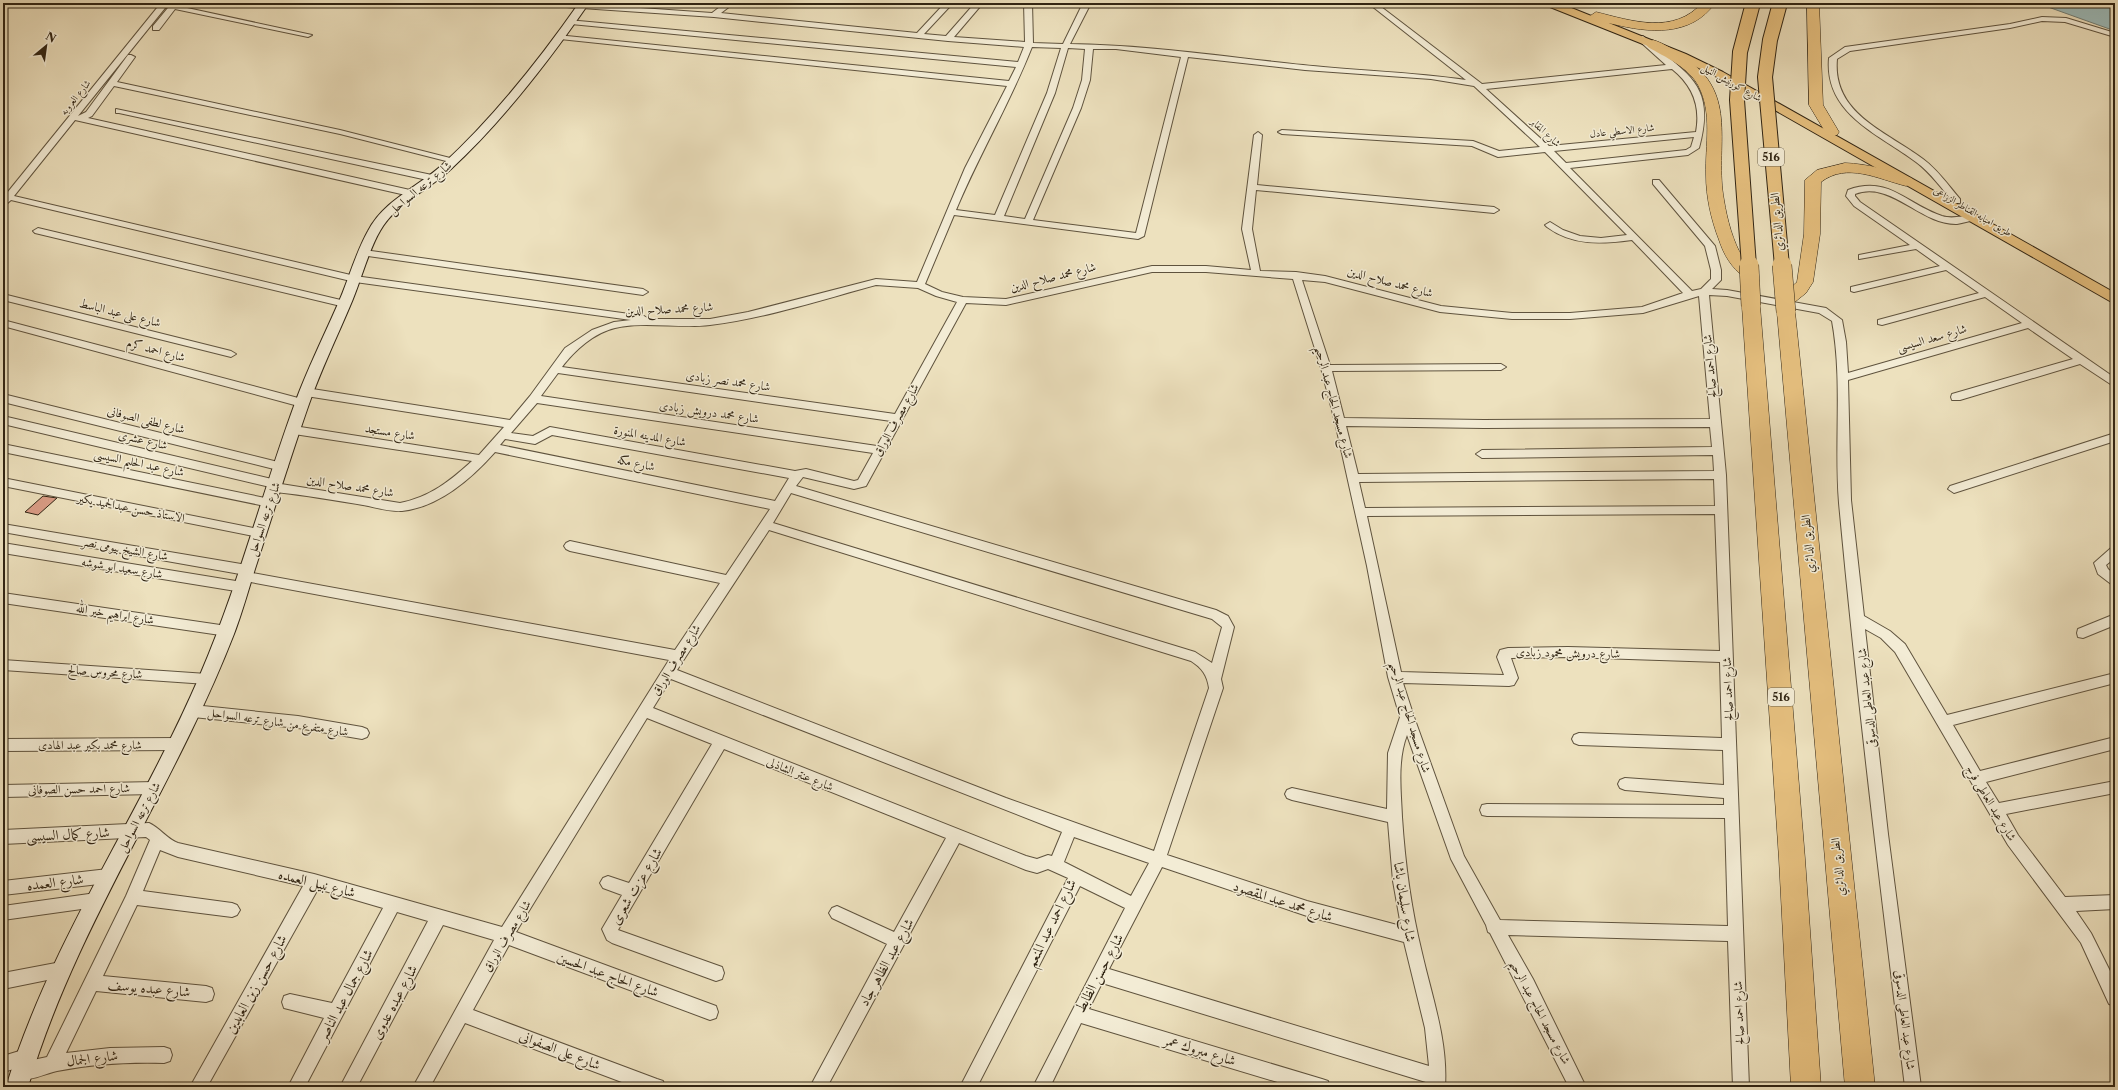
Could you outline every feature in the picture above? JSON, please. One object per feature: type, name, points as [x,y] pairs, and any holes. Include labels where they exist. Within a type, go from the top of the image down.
[{"type":"highway","points":[[1596,16],[1638,26],[1651,27],[1686,22],[1700,15],[1709,3]]},
{"type":"highway","name":"516","points":[[1753,3],[1739,48],[1736,105],[1750,248],[1751,306],[1791,844],[1806,1087]]},
{"type":"highway","name":"الطريق الدائري","points":[[1780,3],[1773,21],[1767,48],[1765,77],[1778,243],[1786,307],[1860,1087]]},
{"type":"highway","points":[[1813,3],[1816,105],[1832,132]]},
{"type":"highway","points":[[1647,41],[1678,59],[1694,71],[1712,98],[1715,127],[1714,186],[1719,215],[1736,264],[1750,273]]},
{"type":"highway","points":[[1786,307],[1805,282],[1812,234],[1813,180],[1820,173],[1827,170],[1853,168],[1889,175],[1906,181]]},
{"type":"main road","name":"شارع كورنيش النيل","points":[[1550,3],[1647,41],[1719,74],[1906,181]]},
{"type":"main road","name":"شارع كورنيش النيل","points":[[1562,3],[1701,59],[1832,132]]},
{"type":"main road","name":"شارع ترعه السواحل","points":[[21,1072],[61,970],[108,876],[155,788],[207,679],[245,578],[304,398],[318,362],[355,279],[374,230],[384,217],[410,193],[432,178],[454,160],[530,77],[584,4]]},
{"type":"main road","name":"طريق امبابه القناطر الزراعى","points":[[1832,132],[2115,290]]},
{"type":"main road","name":"طريق امبابه القناطر الزراعى","points":[[1906,181],[2115,299]]},
{"type":"street","points":[[537,3],[584,4],[714,15],[948,39],[1029,45],[1116,47],[1185,56],[1305,68],[1398,74],[1478,86],[1674,66]]},
{"type":"street","points":[[714,15],[730,3]]},
{"type":"street","points":[[918,36],[949,3]]},
{"type":"street","points":[[948,39],[979,3]]},
{"type":"street","points":[[920,285],[949,212],[969,168],[1012,84],[1029,45],[1028,3]]},
{"type":"street","points":[[998,219],[1051,93],[1065,46],[1087,3]]},
{"type":"street","name":"شارع المقابر","points":[[1372,3],[1478,86],[1547,148],[1690,294]]},
{"type":"street","points":[[171,4],[308,35]]},
{"type":"street","name":"شارع العروبه","points":[[6,200],[78,117],[119,60],[171,4]]},
{"type":"street","name":"شارع العروبه","points":[[78,117],[89,114],[171,4]]},
{"type":"street","points":[[1957,201],[1927,167],[1870,126],[1843,103],[1837,92],[1832,65],[1833,58],[1848,50],[1859,47],[2010,26],[2042,19],[2056,18],[2079,22],[2115,35]]},
{"type":"street","points":[[571,22],[1021,65]]},
{"type":"street","points":[[560,37],[838,64],[1012,84]]},
{"type":"street","points":[[1564,166],[1688,152],[1695,148],[1701,121],[1698,92],[1690,79],[1647,46],[1647,41]]},
{"type":"street","points":[[1028,222],[1077,108],[1086,80],[1089,46]]},
{"type":"street","points":[[949,212],[1135,237],[1141,234],[1185,56]]},
{"type":"street","points":[[119,60],[129,61]]},
{"type":"street","points":[[112,83],[340,132],[454,160]]},
{"type":"street","points":[[118,110],[432,178]]},
{"type":"street","points":[[78,117],[410,193]]},
{"type":"street","name":"شارع الاسطي عادل","points":[[1282,132],[1473,144],[1498,154],[1698,134]]},
{"type":"street","points":[[1256,273],[1247,229],[1258,135]]},
{"type":"street","points":[[1656,182],[1710,246],[1716,270],[1716,280],[1704,292]]},
{"type":"street","points":[[1253,187],[1494,210]]},
{"type":"street","points":[[1972,218],[1958,222],[1943,220],[1890,193],[1872,187],[1861,188],[1851,192],[1850,196],[1857,204],[2115,383]]},
{"type":"street","points":[[6,200],[355,279],[639,317],[648,322]]},
{"type":"street","points":[[1550,225],[1558,232],[1578,240],[1590,241],[1634,237]]},
{"type":"street","points":[[38,231],[344,304]]},
{"type":"street","points":[[1862,257],[1918,246]]},
{"type":"street","points":[[364,253],[643,292]]},
{"type":"street","points":[[1854,289],[1947,267]]},
{"type":"street","name":"شارع محمد صلاح الدين","points":[[274,492],[306,491],[400,507],[416,504],[454,484],[482,459],[491,446],[534,399],[569,350],[596,332],[614,325],[648,322],[710,322],[748,315],[876,282],[920,285],[939,294],[963,300],[987,303],[1020,300],[1118,275],[1152,269],[1206,269],[1296,275],[1350,284],[1440,309],[1468,313],[1512,316],[1620,313],[1643,310],[1690,294],[1704,292],[1727,293],[1828,313]]},
{"type":"street","name":"شارع مسجد الحاج عبد الرحيم","points":[[1296,275],[1326,368],[1340,422],[1361,512],[1395,677],[1407,717],[1458,859],[1493,927],[1527,985],[1578,1087]]},
{"type":"street","name":"شارع احمد صالح","points":[[1704,292],[1720,475],[1741,1087]]},
{"type":"street","points":[[1882,322],[1986,294]]},
{"type":"street","name":"شارع على عبد الباسط","points":[[3,297],[231,354]]},
{"type":"street","name":"شارع مصرف الوراق","points":[[421,1087],[505,936],[678,656],[766,525],[788,488],[797,475],[806,473],[859,485],[864,481],[963,300]]},
{"type":"street","name":"شارع عبد العاطى الدسوقى","points":[[1828,313],[1837,320],[1841,342],[1845,500],[1881,834],[1913,1087]]},
{"type":"street","name":"شارع احمد كرم","points":[[3,323],[304,398],[511,424]]},
{"type":"street","name":"شارع سعد السيسى","points":[[1843,378],[2029,324]]},
{"type":"street","points":[[1956,397],[2081,360]]},
{"type":"street","points":[[1326,368],[1501,367]]},
{"type":"street","name":"شارع محمد نصر زبادى","points":[[554,369],[898,418]]},
{"type":"street","name":"شارع لطفى الصوفانى","points":[[3,398],[282,467]]},
{"type":"street","name":"شارع محمد درويش زبادى","points":[[534,399],[880,450]]},
{"type":"street","name":"شارع عشرى","points":[[3,420],[274,492]]},
{"type":"street","points":[[1340,422],[1484,424],[1715,423]]},
{"type":"street","name":"شارع مستجد","points":[[294,430],[482,459]]},
{"type":"street","name":"شارع المدينه المنورة","points":[[502,435],[536,440],[550,431],[797,475]]},
{"type":"street","points":[[1954,489],[2115,437]]},
{"type":"street","name":"شارع مكه","points":[[491,446],[776,506]]},
{"type":"street","name":"شارع عبد الحليم السيسى","points":[[3,448],[134,476],[274,492]]},
{"type":"street","points":[[1482,454],[1718,451]]},
{"type":"street","points":[[1353,478],[1720,475]]},
{"type":"street","name":"الاستاذ حسن عبدالحميد يكير","points":[[3,482],[259,533]]},
{"type":"street","name":"شارع حسن الظابط","points":[[788,488],[1216,615],[1224,620],[1228,627],[1214,677],[1216,688],[1158,860],[1041,1087]]},
{"type":"street","points":[[1361,512],[1721,510]]},
{"type":"street","points":[[766,525],[1195,657],[1204,662],[1214,677]]},
{"type":"street","name":"شارع الشيخ بيومى نصر","points":[[3,528],[245,578]]},
{"type":"street","points":[[570,546],[728,580]]},
{"type":"street","name":"شارع سعيد ابو شوشه","points":[[3,548],[245,578]]},
{"type":"street","points":[[2115,551],[2100,563],[2102,571],[2115,582]]},
{"type":"street","points":[[245,578],[678,656]]},
{"type":"street","name":"شارع ابراهيم خير الله","points":[[3,598],[226,631]]},
{"type":"street","name":"شارع عبد العاطى فرج","points":[[1858,619],[1880,630],[1891,638],[1900,648],[2013,840],[2086,938],[2115,998]]},
{"type":"street","points":[[2083,633],[2115,619]]},
{"type":"street","name":"شارع درويش محمود زبادى","points":[[1395,677],[1509,681],[1511,678],[1504,657],[1505,654],[1508,653],[1568,652],[1727,658]]},
{"type":"street","name":"شارع محروس صالح","points":[[3,665],[207,679]]},
{"type":"street","name":"شارع محمد عبد المقصود","points":[[668,672],[1070,829],[1158,860],[1325,915],[1410,936]]},
{"type":"street","points":[[1943,722],[2115,678]]},
{"type":"street","name":"شارع متفرع من شارع ترعه السواحل","points":[[193,711],[298,722],[362,733]]},
{"type":"street","name":"شارع عنتر الشاذلى","points":[[645,711],[955,836]]},
{"type":"street","name":"شارع سليمان باشا","points":[[1407,717],[1396,748],[1395,817],[1398,858],[1410,936],[1428,1010],[1438,1082]]},
{"type":"street","points":[[1579,739],[1730,744]]},
{"type":"street","name":"شارع عزت شعرى","points":[[716,972],[612,935],[611,926],[721,742]]},
{"type":"street","points":[[1976,778],[2115,743]]},
{"type":"street","name":"شارع محمد بكير عبد الهادى","points":[[3,745],[177,744]]},
{"type":"street","points":[[1625,784],[1732,792]]},
{"type":"street","points":[[1995,810],[2115,787]]},
{"type":"street","name":"شارع احمد حسن الصوفانى","points":[[3,791],[155,788]]},
{"type":"street","points":[[1292,794],[1395,817]]},
{"type":"street","points":[[1487,810],[1732,812]]},
{"type":"street","points":[[1056,864],[1070,829]]},
{"type":"street","name":"شارع نبيل العمده","points":[[133,830],[149,830],[155,833],[167,846],[178,850],[314,881],[505,936]]},
{"type":"street","name":"شارع كمال السيسى","points":[[3,837],[133,830]]},
{"type":"street","name":"شارع احمد عبد المنعم","points":[[955,836],[1031,865],[1037,866],[1048,862],[1056,864],[1076,876],[968,1087]]},
{"type":"street","name":"شارع عبد الظاهر جاد","points":[[818,1087],[955,836]]},
{"type":"street","points":[[53,1062],[133,897],[158,838]]},
{"type":"street","name":"شارع العمده","points":[[3,888],[108,876]]},
{"type":"street","points":[[1076,876],[1134,905]]},
{"type":"street","name":"شارع حسن زين العابدين","points":[[198,1087],[314,881]]},
{"type":"street","points":[[608,883],[632,891]]},
{"type":"street","points":[[133,897],[232,910]]},
{"type":"street","points":[[3,913],[96,900]]},
{"type":"street","points":[[2061,905],[2115,902]]},
{"type":"street","name":"شارع جمال عبد الناصر","points":[[296,1087],[394,903]]},
{"type":"street","points":[[837,913],[897,941]]},
{"type":"street","name":"شارع عبده عدوى","points":[[348,1087],[439,918]]},
{"type":"street","points":[[1493,927],[1736,934]]},
{"type":"street","name":"شارع الحاج عبد الحسين","points":[[505,936],[710,1012]]},
{"type":"street","points":[[3,981],[61,970]]},
{"type":"street","points":[[1098,974],[1438,1082]]},
{"type":"street","name":"شارع عبده يوسف","points":[[92,983],[206,994]]},
{"type":"street","points":[[290,1002],[336,1012]]},
{"type":"street","name":"شارع على الصفوانى","points":[[462,1014],[657,1087]]},
{"type":"street","name":"شارع مبروك عمر","points":[[1078,1014],[1322,1087]]},
{"type":"street","name":"شارع الجمال","points":[[3,1064],[21,1072],[53,1062],[124,1054],[164,1055]]},
{"type":"water","points":[[2037,3],[2115,3],[2115,31]]},
{"type":"building","points":[[43,496],[57,498],[38,515],[25,512]]}]
